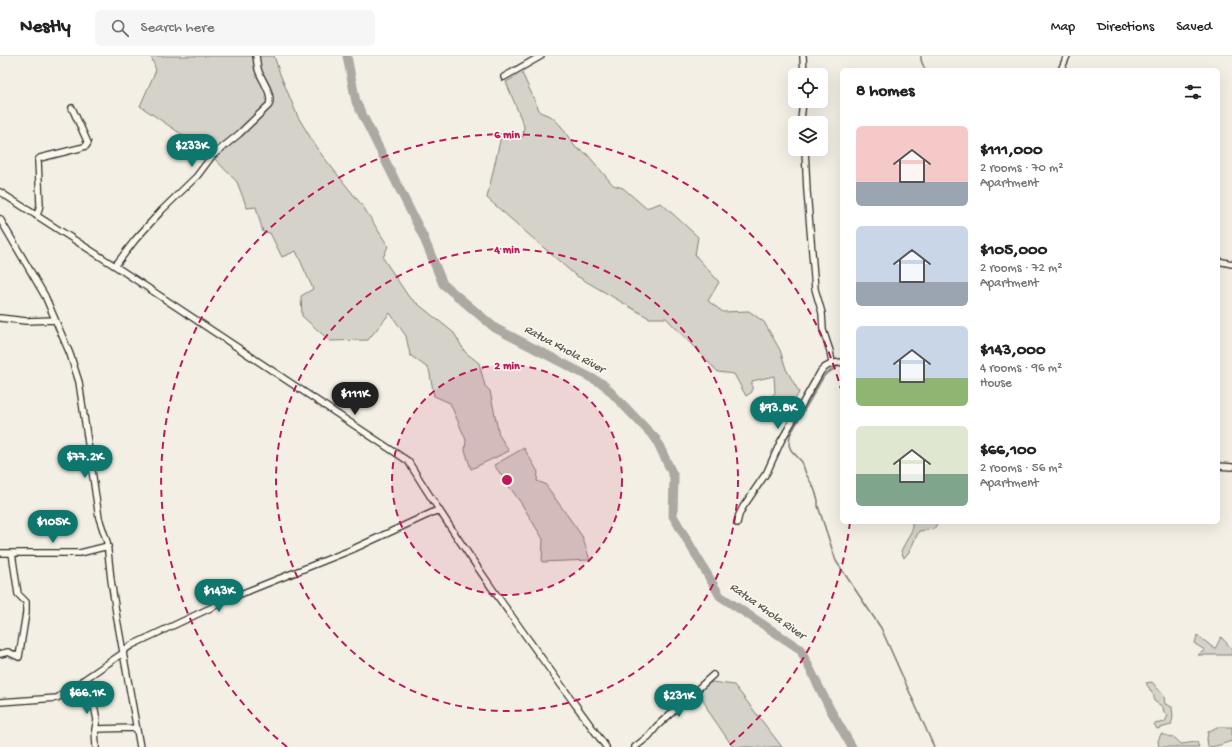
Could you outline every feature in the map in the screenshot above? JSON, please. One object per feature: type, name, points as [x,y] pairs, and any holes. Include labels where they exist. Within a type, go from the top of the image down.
[{"type":"street","points":[[115,266],[135,240],[170,201],[196,176],[212,156],[257,118],[269,105],[269,95],[258,70],[256,56]]},
{"type":"street","points":[[504,77],[541,56]]},
{"type":"street","points":[[803,56],[804,68]]},
{"type":"street","points":[[1062,68],[1067,56]]},
{"type":"street","points":[[37,216],[40,205],[38,160],[40,158],[86,146],[88,143],[72,108]]},
{"type":"street","points":[[805,156],[815,289],[822,313],[823,330],[830,351],[832,363]]},
{"type":"street","points":[[0,192],[115,266],[408,461],[438,510],[477,568],[606,747]]},
{"type":"street","points":[[0,219],[45,296],[70,354],[79,382],[99,518],[108,546],[111,580],[122,653],[128,677],[140,747]]},
{"type":"street","points":[[1220,261],[1232,264]]},
{"type":"street","points":[[0,318],[26,321],[55,320]]},
{"type":"street","points":[[737,523],[743,507],[767,472],[782,441],[821,371],[827,365],[840,362]]},
{"type":"street","points":[[1220,466],[1232,467]]},
{"type":"street","points":[[0,702],[58,698],[132,645],[199,612],[351,550],[438,510]]},
{"type":"street","points":[[0,553],[80,552],[108,546]]},
{"type":"street","points":[[0,654],[8,652],[19,657],[26,612],[26,602],[18,594],[12,553]]},
{"type":"street","points":[[635,747],[712,675]]},
{"type":"street","points":[[83,680],[94,705],[97,720],[95,729],[96,747]]},
{"type":"street","points":[[95,729],[136,728]]},
{"type":"shaded area","points":[[151,56],[274,56],[298,117],[318,150],[364,208],[388,246],[383,258],[408,296],[454,333],[465,352],[479,363],[485,386],[490,391],[499,435],[509,451],[471,469],[465,450],[466,440],[450,403],[434,396],[429,369],[410,355],[406,336],[390,313],[368,340],[330,341],[302,316],[301,296],[313,289],[296,251],[282,257],[270,233],[263,232],[256,207],[247,208],[237,182],[209,153],[140,106],[156,70]]},
{"type":"shaded area","points":[[522,73],[540,112],[552,117],[561,126],[576,148],[587,154],[613,185],[623,188],[646,208],[661,203],[698,237],[695,255],[719,282],[708,301],[723,312],[749,311],[764,322],[780,350],[786,369],[799,392],[787,417],[779,424],[766,401],[775,393],[774,376],[752,381],[752,392],[746,396],[734,374],[718,372],[666,318],[649,318],[575,275],[487,198],[502,132],[523,137],[524,126],[506,82]]},
{"type":"shaded area","points":[[524,448],[538,472],[537,481],[545,484],[582,536],[590,560],[542,562],[543,539],[521,503],[494,465]]},
{"type":"shaded area","points":[[912,524],[937,524],[934,529],[919,531],[909,552],[904,558],[901,551],[912,530]]},
{"type":"shaded area","points":[[1197,635],[1215,649],[1221,637],[1232,649],[1232,655],[1198,655],[1205,650],[1195,644]]},
{"type":"shaded area","points":[[712,682],[734,685],[782,747],[733,747],[709,712],[700,693],[704,686]]},
{"type":"shaded area","points":[[1152,682],[1164,696],[1165,704],[1172,707],[1173,717],[1171,725],[1157,729],[1154,724],[1165,722],[1168,715],[1164,713],[1163,707],[1154,701],[1154,696],[1146,683]]},
{"type":"shaded area","points":[[1217,727],[1232,727],[1232,741],[1217,746],[1208,747],[1208,732]]},
{"type":"shaded area","points":[[1161,734],[1175,738],[1181,744],[1197,742],[1199,747],[1159,747],[1158,741]]},
{"type":"waterway","name":"Ratua Khola River","points":[[347,56],[356,102],[423,236],[443,284],[495,328],[603,384],[656,439],[674,477],[673,516],[720,596],[800,649],[830,709],[852,747]]},
{"type":"waterway","points":[[921,56],[924,68]]},
{"type":"waterway","points":[[840,365],[824,376],[790,435],[789,445],[791,450],[802,462],[806,474],[814,488],[818,500],[818,506],[836,561],[881,628],[934,747]]}]
